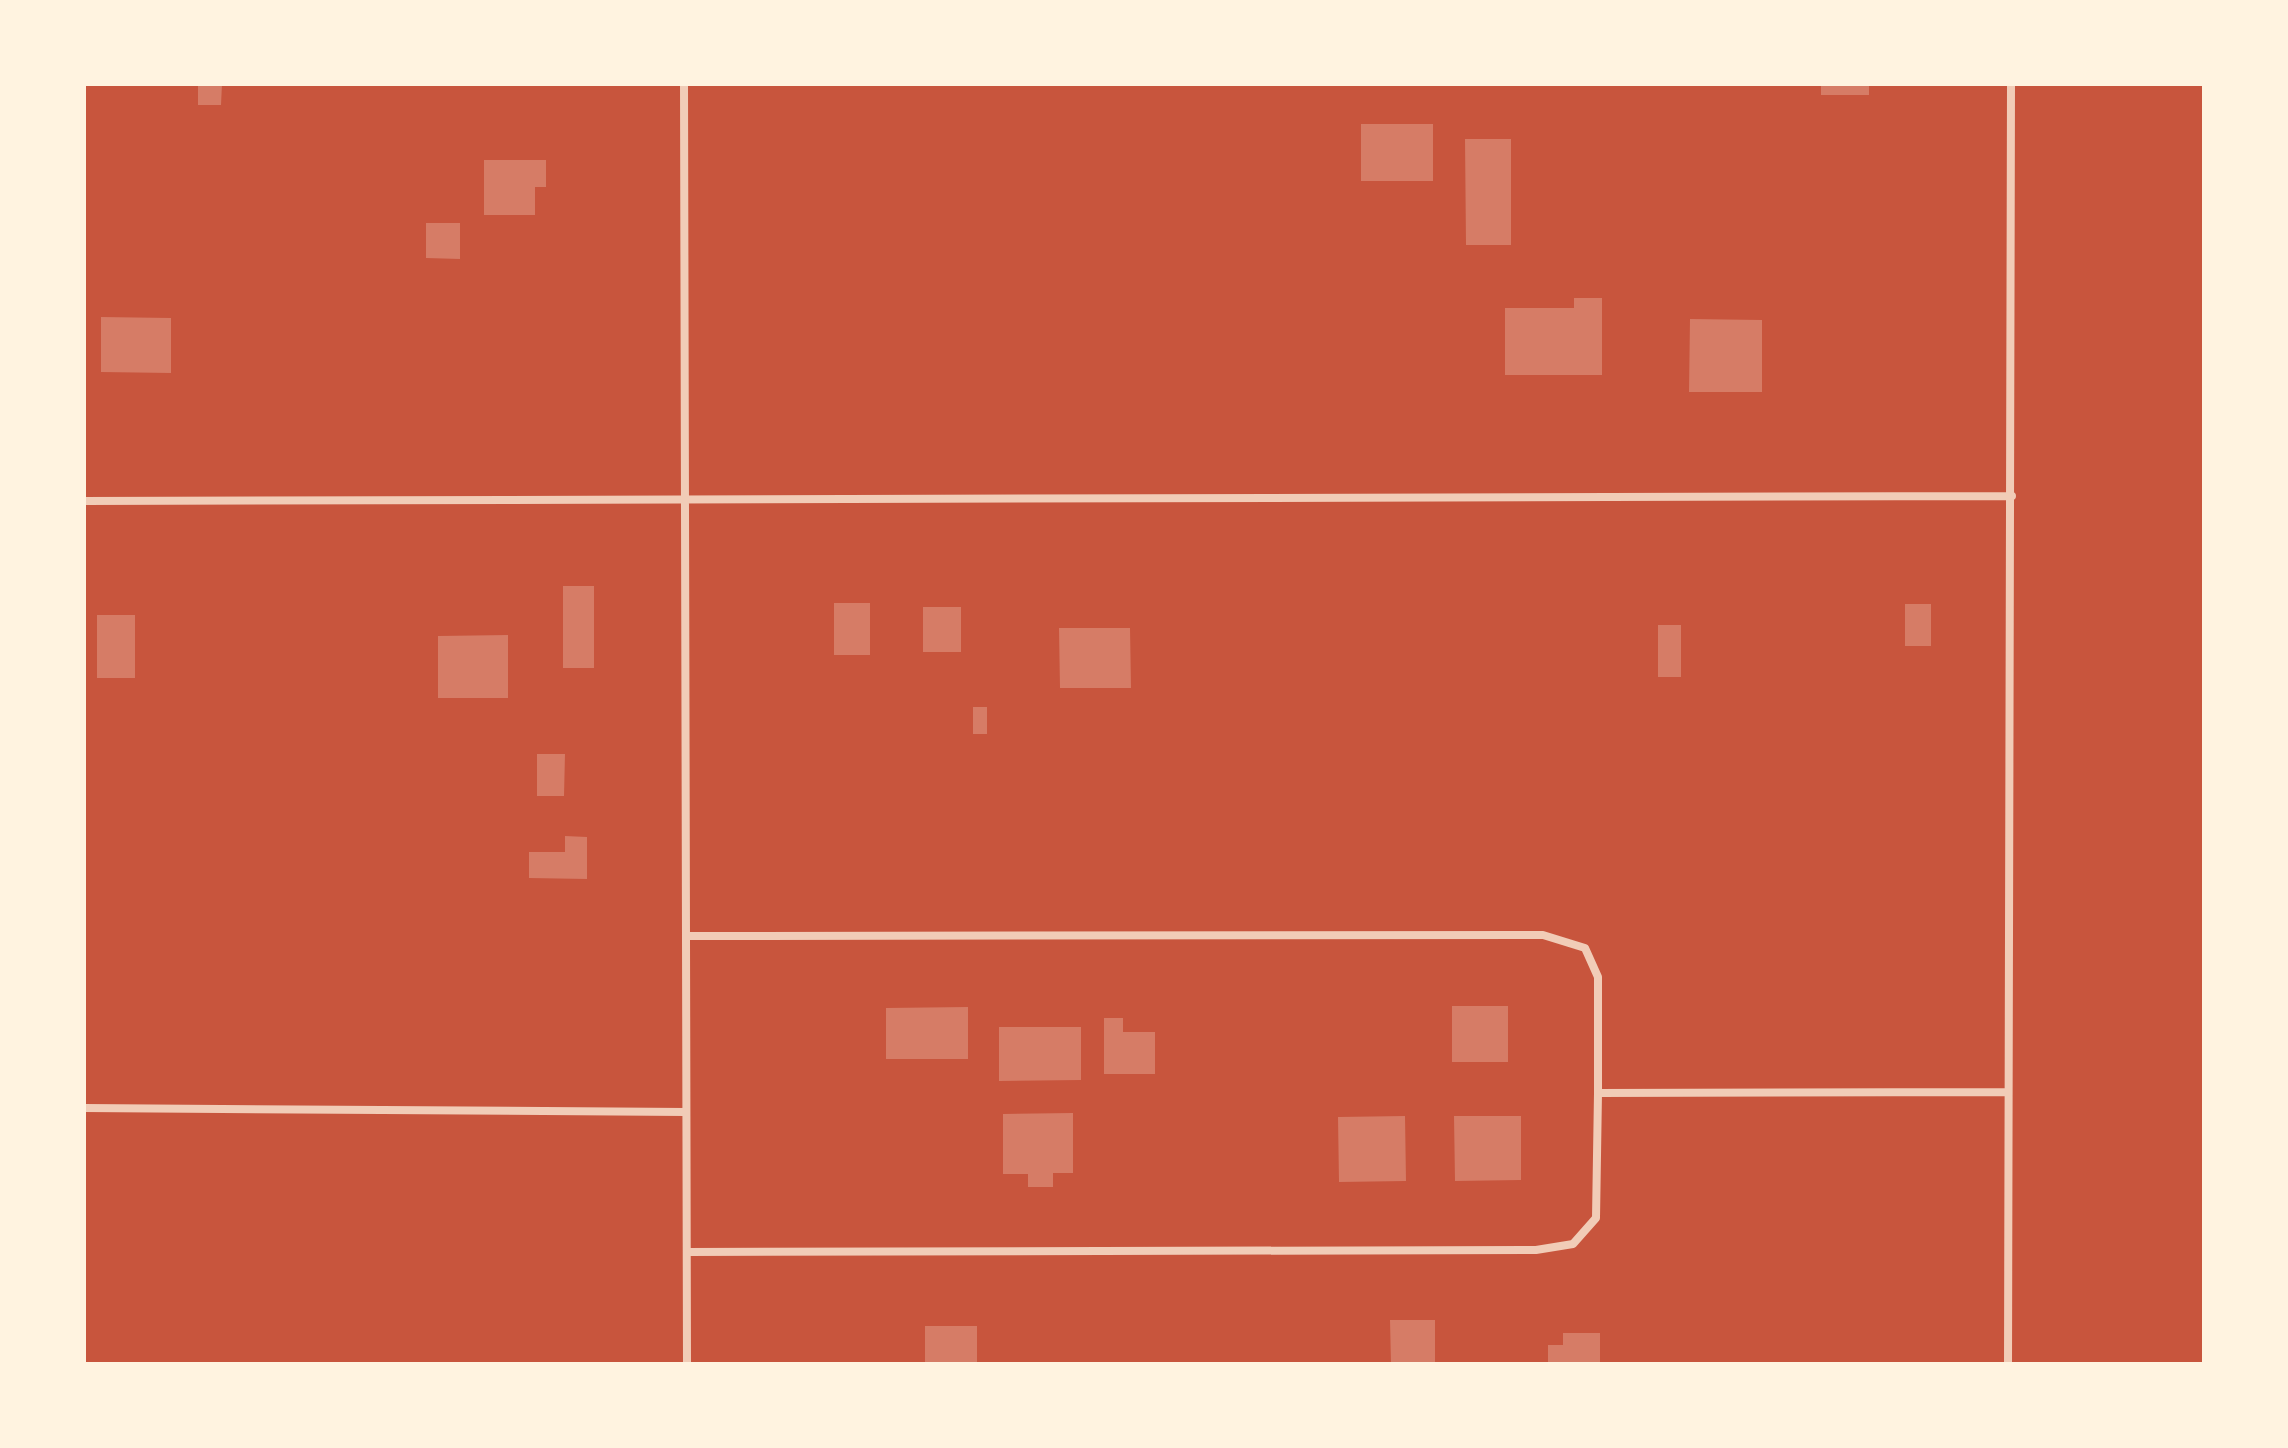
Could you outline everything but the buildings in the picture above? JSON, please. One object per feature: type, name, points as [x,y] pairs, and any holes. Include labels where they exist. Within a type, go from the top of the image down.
[{"type":"street","points":[[684,84],[687,1364]]},
{"type":"street","points":[[2008,1364],[2011,84]]},
{"type":"street","points":[[84,501],[2012,496]]},
{"type":"street","points":[[686,936],[1543,935],[1585,948],[1598,977],[1596,1218],[1573,1244],[1536,1250],[687,1252]]},
{"type":"street","points":[[1598,1093],[2007,1092]]},
{"type":"street","points":[[84,1108],[686,1112]]}]
